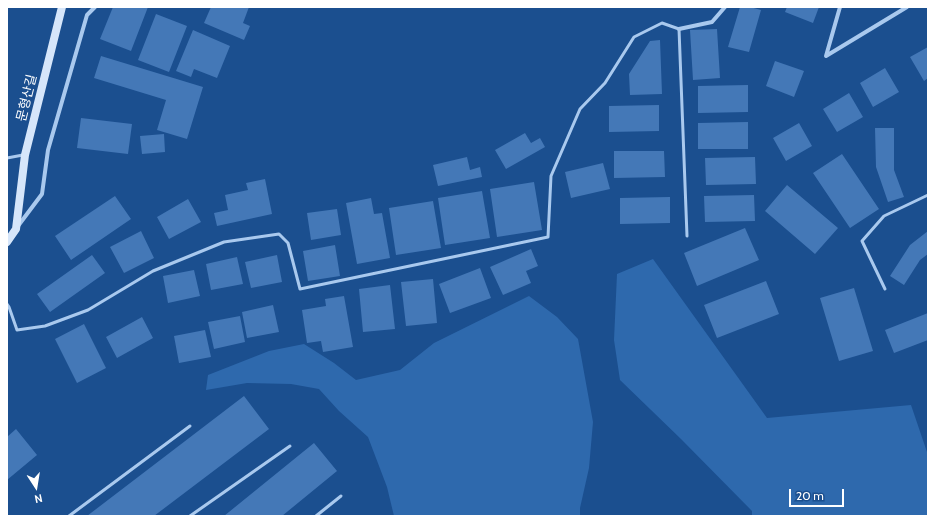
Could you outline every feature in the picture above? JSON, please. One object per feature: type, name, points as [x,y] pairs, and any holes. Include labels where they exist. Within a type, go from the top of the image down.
[{"type":"street","name":"문형산길","points":[[7,242],[16,229],[25,155],[62,7]]},
{"type":"street","points":[[16,229],[42,194],[48,150],[86,15],[95,7]]},
{"type":"street","points":[[679,29],[712,22],[726,7]]},
{"type":"street","points":[[840,7],[826,56],[907,7]]},
{"type":"lane","points":[[7,304],[17,330],[45,326],[88,310],[153,271],[224,242],[279,234],[288,243],[300,289],[548,237],[551,176],[580,109],[605,83],[634,37],[662,23],[679,29],[687,236]]},
{"type":"lane","points":[[7,158],[25,155]]},
{"type":"lane","points":[[885,289],[862,241],[884,216],[928,195]]},
{"type":"lane","points":[[69,516],[190,426]]},
{"type":"lane","points":[[190,516],[290,446]]},
{"type":"lane","points":[[316,516],[341,496]]},
{"type":"shaded area","points":[[653,259],[767,418],[911,405],[928,455],[928,516],[752,516],[752,511],[620,380],[614,340],[617,274]]},
{"type":"shaded area","points":[[529,296],[557,317],[578,339],[593,422],[589,468],[580,508],[580,516],[394,516],[387,487],[368,437],[339,411],[319,389],[291,384],[247,383],[206,390],[208,375],[269,351],[304,344],[334,363],[356,380],[400,370],[434,343]]},
{"type":"building","points":[[113,7],[148,7],[131,51],[100,39]]},
{"type":"building","points":[[211,7],[249,7],[243,23],[250,26],[244,40],[204,23]]},
{"type":"building","points":[[740,7],[750,7],[761,10],[749,52],[728,47]]},
{"type":"building","points":[[787,7],[819,7],[813,23],[785,12]]},
{"type":"building","points":[[156,14],[187,26],[169,72],[138,60]]},
{"type":"building","points":[[717,29],[720,78],[693,80],[690,30]]},
{"type":"building","points":[[193,30],[230,46],[217,78],[194,69],[191,77],[176,71]]},
{"type":"building","points":[[660,40],[662,94],[630,95],[629,74],[650,41]]},
{"type":"building","points":[[928,47],[928,78],[924,81],[910,57]]},
{"type":"building","points":[[101,56],[203,87],[187,139],[157,130],[166,100],[94,78]]},
{"type":"building","points":[[775,61],[804,71],[794,97],[766,86]]},
{"type":"building","points":[[885,68],[899,92],[873,107],[860,83]]},
{"type":"building","points":[[748,85],[748,112],[698,113],[698,86]]},
{"type":"building","points":[[849,93],[863,117],[837,132],[823,109]]},
{"type":"building","points":[[659,105],[659,131],[609,132],[609,106]]},
{"type":"building","points":[[81,118],[132,124],[128,154],[77,148]]},
{"type":"building","points":[[748,122],[748,149],[698,149],[698,123]]},
{"type":"building","points":[[799,123],[812,146],[786,161],[773,138]]},
{"type":"building","points":[[875,128],[894,128],[894,170],[904,197],[888,202],[876,167]]},
{"type":"building","points":[[525,133],[531,143],[540,138],[545,147],[506,169],[495,150]]},
{"type":"building","points":[[164,134],[165,152],[142,154],[140,136]]},
{"type":"building","points":[[614,151],[664,151],[665,177],[614,178]]},
{"type":"building","points":[[842,154],[879,209],[850,228],[813,173]]},
{"type":"building","points":[[467,157],[470,170],[480,167],[482,177],[438,186],[433,165]]},
{"type":"building","points":[[755,157],[756,184],[706,185],[705,158]]},
{"type":"building","points":[[603,163],[610,189],[571,198],[565,172]]},
{"type":"building","points":[[265,179],[272,214],[217,226],[214,213],[228,210],[225,195],[248,190],[246,183]]},
{"type":"building","points":[[534,182],[542,230],[497,237],[490,189]]},
{"type":"building","points":[[787,185],[838,228],[815,254],[765,211]]},
{"type":"building","points":[[482,191],[490,238],[445,245],[438,198]]},
{"type":"building","points":[[754,195],[755,221],[705,222],[704,196]]},
{"type":"building","points":[[115,196],[131,219],[71,260],[55,236]]},
{"type":"building","points":[[670,197],[670,223],[620,224],[620,198]]},
{"type":"building","points":[[371,198],[374,214],[382,213],[390,258],[357,264],[346,203]]},
{"type":"building","points":[[188,199],[201,222],[169,239],[157,217]]},
{"type":"building","points":[[433,201],[441,248],[396,255],[389,208]]},
{"type":"building","points":[[337,209],[341,235],[311,240],[307,213]]},
{"type":"building","points":[[745,228],[759,260],[697,286],[684,253]]},
{"type":"building","points":[[141,231],[154,258],[124,273],[110,247]]},
{"type":"building","points":[[928,231],[928,254],[920,260],[904,285],[890,276],[910,245]]},
{"type":"building","points":[[335,245],[340,276],[308,281],[303,251]]},
{"type":"building","points":[[531,249],[538,266],[526,271],[531,283],[503,295],[490,267]]},
{"type":"building","points":[[92,255],[105,273],[50,312],[37,294]]},
{"type":"building","points":[[277,255],[282,282],[251,288],[245,262]]},
{"type":"building","points":[[237,257],[243,284],[211,290],[206,264]]},
{"type":"building","points":[[480,268],[491,298],[450,313],[439,284]]},
{"type":"building","points":[[194,270],[200,296],[168,303],[163,276]]},
{"type":"building","points":[[433,279],[437,323],[406,326],[401,282]]},
{"type":"building","points":[[766,281],[779,314],[717,338],[704,305]]},
{"type":"building","points":[[390,285],[395,329],[363,332],[359,289]]},
{"type":"building","points":[[854,288],[873,351],[839,361],[820,298]]},
{"type":"building","points":[[344,296],[353,347],[323,352],[321,341],[307,343],[302,310],[326,306],[325,299]]},
{"type":"building","points":[[273,305],[279,332],[247,338],[242,312]]},
{"type":"building","points":[[928,313],[928,340],[894,353],[885,330]]},
{"type":"building","points":[[240,316],[245,342],[214,349],[208,322]]},
{"type":"building","points":[[142,317],[153,338],[117,358],[106,337]]},
{"type":"building","points":[[84,324],[106,368],[77,383],[55,339]]},
{"type":"building","points":[[205,330],[211,357],[179,363],[174,336]]},
{"type":"building","points":[[244,396],[269,429],[154,516],[87,516]]},
{"type":"building","points":[[16,429],[37,455],[7,480],[7,437]]},
{"type":"building","points":[[314,443],[337,471],[282,516],[224,516]]}]
